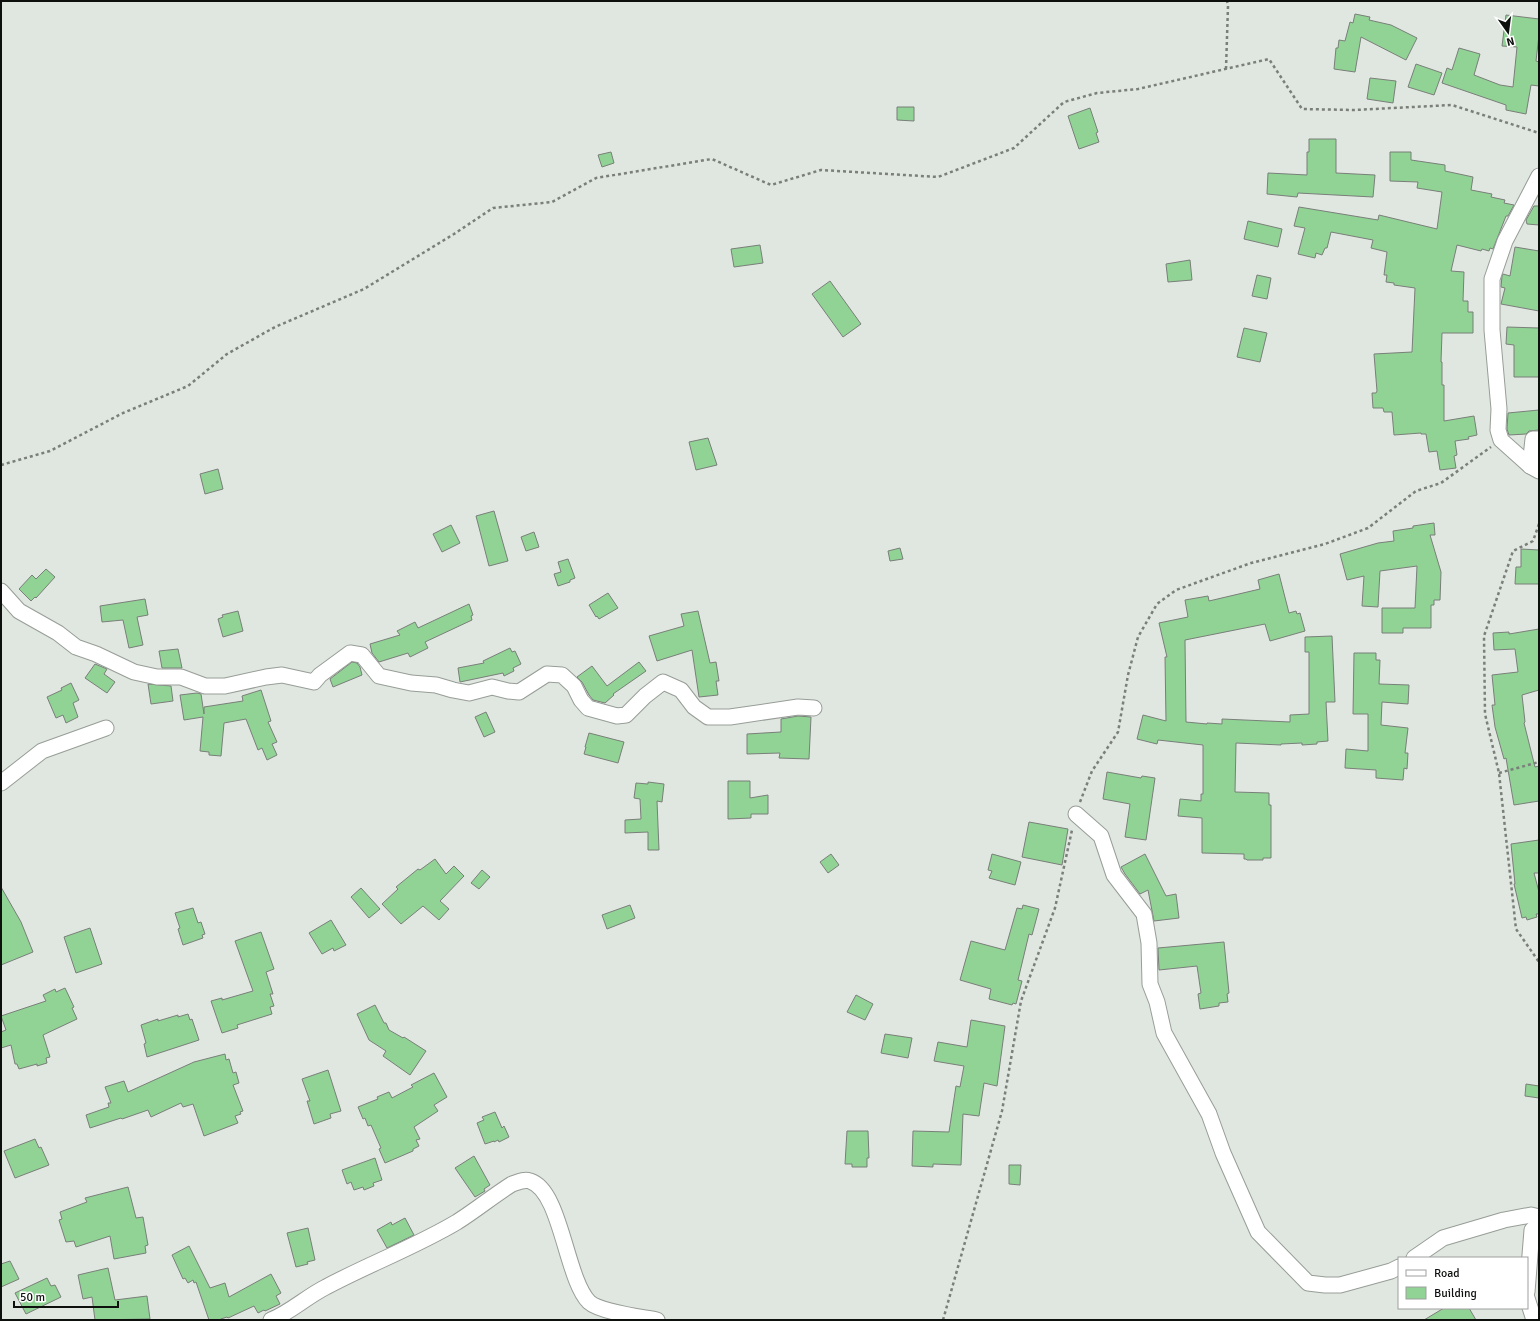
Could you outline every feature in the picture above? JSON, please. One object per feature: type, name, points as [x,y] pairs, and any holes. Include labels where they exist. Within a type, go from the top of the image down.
[{"type":"street","points":[[1534,469],[1501,440],[1498,430],[1499,409],[1492,330],[1492,279],[1505,241],[1539,176]]},
{"type":"street","points":[[1534,469],[1533,439],[1539,439]]},
{"type":"street","points":[[1,591],[19,611],[58,633],[76,647],[96,654],[134,672],[157,677],[181,677],[205,686],[225,686],[266,677],[282,676],[314,682],[320,674],[350,653],[362,655],[379,676],[411,682],[436,684],[453,690],[469,693],[492,687],[519,692],[547,674],[562,675],[574,686],[581,700],[588,708],[618,716],[626,715],[645,696],[663,682],[681,690],[694,707],[708,717],[730,716],[798,707],[814,708]]},
{"type":"street","points":[[1,783],[42,751],[106,728]]},
{"type":"street","points":[[1076,814],[1101,836],[1114,875],[1144,914],[1149,943],[1150,984],[1157,1002],[1164,1033],[1209,1114],[1223,1153],[1258,1232],[1308,1283],[1340,1285],[1398,1267]]},
{"type":"street","points":[[271,1320],[284,1315],[318,1291],[457,1222],[512,1184],[522,1181],[529,1181],[536,1184],[545,1193],[556,1218],[581,1289],[589,1302],[599,1308],[657,1320]]},
{"type":"street","points":[[1415,1257],[1443,1238],[1504,1220],[1531,1215],[1539,1217]]},
{"type":"street","points":[[1528,1280],[1532,1230],[1539,1223]]},
{"type":"street","points":[[1528,1301],[1534,1320]]},
{"type":"path","points":[[1226,1],[1228,6],[1226,69]]},
{"type":"path","points":[[1,465],[50,451],[123,413],[188,386],[227,354],[275,327],[364,289],[493,208],[552,202],[596,178],[712,159],[771,185],[821,170],[938,177],[1014,148],[1064,102],[1097,93],[1138,89],[1270,58],[1302,109],[1354,110],[1452,105],[1539,133]]},
{"type":"path","points":[[943,1320],[1002,1111],[1021,1001],[1055,908],[1076,814],[1092,771],[1118,732],[1128,675],[1138,637],[1157,604],[1176,590],[1251,563],[1325,544],[1368,528],[1416,491],[1441,483],[1501,440]]},
{"type":"path","points":[[1539,524],[1533,542],[1513,551],[1484,636],[1485,714],[1499,773],[1516,929],[1539,962]]},
{"type":"path","points":[[1499,773],[1539,762]]},
{"type":"building","points":[[1355,14],[1370,17],[1369,20],[1391,25],[1417,38],[1406,60],[1361,37],[1355,72],[1334,69],[1336,48],[1338,48],[1339,40],[1345,41],[1350,22],[1353,23]]},
{"type":"building","points":[[1506,15],[1539,19],[1536,61],[1539,62],[1539,86],[1531,85],[1526,114],[1506,110],[1506,105],[1442,83],[1447,68],[1452,70],[1459,48],[1480,54],[1474,75],[1500,85],[1513,87],[1517,47],[1502,46]]},
{"type":"building","points":[[1416,64],[1442,73],[1434,95],[1408,87]]},
{"type":"building","points":[[1370,78],[1396,81],[1393,103],[1367,99]]},
{"type":"building","points":[[897,107],[914,107],[914,121],[897,120]]},
{"type":"building","points":[[1090,108],[1098,132],[1096,133],[1099,142],[1079,149],[1068,116]]},
{"type":"building","points":[[1309,139],[1336,139],[1336,173],[1375,175],[1373,197],[1298,193],[1297,197],[1267,194],[1268,173],[1307,175],[1307,152],[1309,152]]},
{"type":"building","points":[[611,152],[614,163],[602,167],[598,155]]},
{"type":"building","points":[[1390,152],[1411,152],[1411,160],[1445,165],[1445,171],[1473,177],[1471,190],[1492,194],[1491,197],[1505,200],[1504,203],[1514,205],[1508,216],[1506,216],[1493,249],[1490,248],[1489,251],[1482,249],[1481,251],[1457,245],[1451,271],[1464,272],[1463,301],[1468,301],[1468,312],[1473,312],[1473,333],[1442,333],[1441,362],[1442,385],[1444,385],[1444,421],[1474,416],[1477,435],[1468,437],[1469,439],[1455,441],[1457,455],[1454,456],[1456,468],[1440,470],[1437,451],[1429,452],[1426,434],[1394,435],[1392,412],[1384,412],[1383,408],[1373,408],[1372,393],[1376,393],[1377,391],[1374,354],[1412,352],[1415,288],[1394,285],[1394,283],[1386,282],[1387,275],[1384,275],[1387,252],[1371,248],[1373,240],[1331,232],[1327,248],[1325,248],[1322,255],[1316,253],[1315,258],[1298,254],[1305,228],[1294,226],[1299,207],[1378,220],[1379,215],[1437,229],[1442,192],[1417,188],[1418,182],[1390,181]]},
{"type":"building","points":[[1534,206],[1539,206],[1539,225],[1527,224],[1526,220]]},
{"type":"building","points":[[1248,221],[1282,229],[1278,247],[1244,239]]},
{"type":"building","points":[[760,245],[763,263],[734,267],[731,249]]},
{"type":"building","points":[[1515,247],[1539,251],[1539,311],[1501,304],[1505,288],[1501,287],[1502,276],[1503,274],[1510,276]]},
{"type":"building","points":[[1190,260],[1192,280],[1168,282],[1166,264]]},
{"type":"building","points":[[1257,275],[1271,278],[1267,299],[1252,296]]},
{"type":"building","points":[[830,281],[861,324],[843,337],[812,294]]},
{"type":"building","points":[[1507,327],[1539,328],[1539,377],[1514,377],[1514,345],[1506,344]]},
{"type":"building","points":[[1244,328],[1267,333],[1260,362],[1237,357]]},
{"type":"building","points":[[1539,410],[1539,430],[1529,431],[1526,434],[1509,435],[1507,429],[1508,413]]},
{"type":"building","points":[[708,438],[717,465],[696,470],[689,442]]},
{"type":"building","points":[[218,469],[223,489],[205,494],[200,474]]},
{"type":"building","points":[[494,511],[508,561],[489,566],[476,516]]},
{"type":"building","points":[[1434,523],[1435,535],[1430,535],[1441,572],[1440,600],[1434,600],[1434,605],[1431,605],[1431,628],[1403,628],[1403,633],[1382,633],[1382,608],[1415,608],[1417,566],[1380,571],[1378,607],[1362,606],[1364,576],[1347,580],[1340,554],[1378,543],[1394,541],[1393,531]]},
{"type":"building","points":[[451,525],[460,543],[442,552],[433,534]]},
{"type":"building","points":[[534,532],[539,547],[526,551],[521,537]]},
{"type":"building","points":[[900,548],[903,559],[890,561],[888,551]]},
{"type":"building","points":[[1521,549],[1539,550],[1539,584],[1515,584],[1516,567],[1521,567]]},
{"type":"building","points":[[568,559],[575,578],[570,580],[570,582],[558,586],[554,574],[561,572],[558,562]]},
{"type":"building","points":[[46,569],[55,577],[36,598],[35,597],[31,601],[19,589],[32,575],[36,579]]},
{"type":"building","points":[[1279,574],[1289,613],[1296,611],[1297,614],[1300,613],[1305,631],[1270,641],[1265,624],[1185,640],[1186,722],[1222,724],[1222,719],[1290,722],[1290,715],[1309,714],[1309,652],[1305,652],[1305,637],[1332,636],[1335,702],[1326,702],[1328,741],[1317,742],[1317,744],[1302,745],[1302,743],[1281,745],[1236,743],[1235,792],[1269,793],[1269,805],[1271,805],[1271,858],[1263,858],[1263,860],[1247,860],[1244,859],[1244,854],[1202,853],[1202,818],[1178,816],[1180,799],[1201,801],[1201,794],[1203,794],[1203,745],[1158,740],[1157,744],[1137,739],[1143,715],[1166,721],[1165,657],[1167,657],[1159,623],[1188,617],[1185,600],[1208,596],[1209,601],[1260,589],[1258,580]]},
{"type":"building","points":[[608,593],[618,608],[599,619],[597,616],[596,617],[589,605]]},
{"type":"building","points":[[145,599],[148,615],[137,617],[143,645],[129,648],[123,620],[102,622],[100,606]]},
{"type":"building","points":[[469,604],[473,615],[471,616],[472,620],[425,642],[428,648],[410,657],[408,653],[379,662],[372,653],[370,644],[400,635],[397,631],[415,622],[418,628]]},
{"type":"building","points":[[238,611],[243,631],[223,637],[218,619],[223,617],[222,615]]},
{"type":"building","points":[[698,611],[710,663],[716,662],[719,681],[716,681],[718,695],[699,697],[692,650],[657,661],[649,636],[684,626],[681,614]]},
{"type":"building","points":[[1539,629],[1539,690],[1522,695],[1524,723],[1535,767],[1539,766],[1539,801],[1514,805],[1506,758],[1504,759],[1495,727],[1492,705],[1495,705],[1492,675],[1518,672],[1515,649],[1494,650],[1493,633],[1509,632],[1509,634]]},
{"type":"building","points":[[510,648],[512,652],[515,651],[521,664],[513,668],[514,671],[504,676],[503,673],[460,682],[458,668],[484,663],[483,661]]},
{"type":"building","points":[[178,649],[182,668],[162,668],[159,651]]},
{"type":"building","points":[[1354,653],[1376,653],[1376,660],[1380,660],[1379,684],[1409,685],[1408,704],[1382,702],[1381,725],[1408,728],[1405,753],[1408,753],[1407,769],[1404,768],[1403,780],[1376,778],[1376,770],[1345,768],[1346,749],[1368,751],[1368,714],[1353,714]]},
{"type":"building","points":[[352,662],[357,663],[360,667],[362,675],[333,687],[330,679]]},
{"type":"building","points":[[639,662],[646,671],[613,694],[614,695],[605,703],[593,700],[582,682],[577,677],[592,666],[607,686]]},
{"type":"building","points":[[95,664],[107,669],[104,674],[115,682],[107,693],[85,678]]},
{"type":"building","points":[[71,683],[79,700],[73,703],[78,717],[66,723],[63,715],[56,718],[47,697],[62,690],[61,688]]},
{"type":"building","points":[[148,684],[171,686],[173,701],[151,704]]},
{"type":"building","points":[[261,690],[271,721],[268,722],[277,742],[272,744],[277,755],[267,760],[262,748],[258,750],[246,719],[224,723],[221,756],[209,755],[209,752],[200,751],[203,717],[184,720],[180,695],[201,694],[204,714],[204,707],[243,701],[242,696]]},
{"type":"building","points":[[486,712],[495,732],[484,737],[475,717]]},
{"type":"building","points":[[798,716],[811,717],[809,759],[779,758],[780,753],[747,754],[747,734],[781,732],[781,719]]},
{"type":"building","points":[[589,733],[624,742],[618,763],[584,754]]},
{"type":"building","points":[[1107,772],[1141,778],[1142,776],[1155,778],[1146,840],[1125,837],[1130,804],[1103,799]]},
{"type":"building","points":[[728,781],[750,781],[750,798],[768,795],[768,814],[751,814],[751,818],[728,819]]},
{"type":"building","points":[[648,782],[664,784],[662,802],[657,801],[659,850],[648,850],[648,832],[625,833],[625,820],[641,819],[640,799],[634,798],[636,783],[648,784]]},
{"type":"building","points":[[1029,822],[1068,829],[1062,865],[1022,857]]},
{"type":"building","points":[[1539,840],[1539,873],[1534,873],[1539,892],[1539,914],[1536,914],[1537,917],[1527,920],[1526,917],[1522,918],[1514,884],[1511,844]]},
{"type":"building","points":[[831,854],[839,865],[828,873],[820,862]]},
{"type":"building","points":[[992,854],[1021,862],[1015,885],[989,878],[992,871],[988,870]]},
{"type":"building","points":[[1145,854],[1166,896],[1176,894],[1179,918],[1154,921],[1148,890],[1140,894],[1121,867]]},
{"type":"building","points":[[435,859],[446,874],[454,866],[464,876],[440,901],[449,909],[439,920],[423,906],[401,924],[382,904],[398,889],[396,887],[418,869],[420,870]]},
{"type":"building","points":[[482,870],[490,877],[479,889],[471,883]]},
{"type":"building","points":[[1,887],[21,922],[33,952],[1,965]]},
{"type":"building","points":[[361,888],[380,909],[369,918],[351,897]]},
{"type":"building","points":[[630,905],[635,918],[607,929],[602,915]]},
{"type":"building","points":[[1023,905],[1039,909],[1032,935],[1029,934],[1018,980],[1022,981],[1016,1004],[1013,1003],[1012,1005],[989,999],[991,989],[960,980],[971,941],[1005,950],[1017,908],[1022,909]]},
{"type":"building","points":[[193,908],[198,923],[201,922],[205,934],[202,935],[203,938],[183,945],[178,929],[180,928],[175,913]]},
{"type":"building","points":[[331,920],[346,945],[334,951],[333,948],[322,954],[309,933]]},
{"type":"building","points":[[90,928],[102,964],[76,973],[64,937]]},
{"type":"building","points":[[261,932],[274,969],[266,972],[273,994],[270,994],[274,1006],[270,1007],[272,1014],[237,1025],[238,1028],[222,1033],[211,1001],[222,998],[222,1000],[253,991],[235,941]]},
{"type":"building","points":[[1224,942],[1229,993],[1227,994],[1228,1002],[1219,1003],[1219,1006],[1200,1009],[1198,994],[1201,993],[1197,966],[1159,970],[1158,948]]},
{"type":"building","points":[[65,988],[74,1007],[72,1008],[77,1019],[43,1035],[50,1057],[46,1058],[47,1063],[19,1069],[17,1064],[15,1064],[11,1045],[1,1048],[1,1032],[6,1030],[1,1016],[46,1001],[43,995],[55,989],[56,992]]},
{"type":"building","points":[[856,995],[873,1004],[865,1020],[847,1012]]},
{"type":"building","points":[[375,1005],[389,1030],[403,1038],[404,1037],[426,1051],[410,1075],[383,1056],[386,1051],[369,1040],[357,1014]]},
{"type":"building","points":[[188,1014],[190,1020],[192,1019],[199,1040],[147,1057],[144,1044],[146,1043],[141,1025],[158,1019],[158,1021],[178,1015],[178,1017]]},
{"type":"building","points":[[971,1020],[1005,1026],[997,1086],[984,1083],[979,1116],[963,1114],[961,1165],[933,1164],[933,1167],[912,1166],[913,1131],[949,1132],[956,1086],[960,1087],[964,1066],[934,1061],[938,1042],[967,1047]]},
{"type":"building","points":[[885,1034],[912,1038],[908,1058],[881,1053]]},
{"type":"building","points":[[225,1054],[226,1060],[229,1059],[233,1073],[236,1072],[239,1083],[233,1085],[243,1111],[240,1112],[241,1114],[235,1116],[238,1123],[204,1136],[193,1104],[183,1107],[181,1103],[151,1117],[148,1110],[90,1128],[86,1115],[109,1107],[108,1103],[111,1103],[105,1087],[124,1081],[128,1092],[194,1062]]},
{"type":"building","points":[[328,1070],[341,1111],[330,1114],[331,1118],[314,1124],[307,1101],[310,1101],[302,1079]]},
{"type":"building","points":[[434,1073],[447,1097],[434,1105],[438,1111],[414,1127],[420,1139],[416,1140],[419,1146],[413,1149],[413,1151],[385,1163],[379,1149],[381,1148],[371,1125],[368,1126],[358,1107],[378,1099],[377,1097],[389,1092],[392,1098],[413,1087],[411,1085]]},
{"type":"building","points":[[1526,1084],[1539,1086],[1539,1098],[1525,1096]]},
{"type":"building","points":[[495,1112],[502,1128],[504,1126],[509,1137],[499,1142],[498,1140],[485,1144],[477,1123],[484,1120],[482,1117]]},
{"type":"building","points":[[847,1131],[868,1131],[869,1158],[867,1158],[867,1167],[852,1167],[852,1164],[845,1164]]},
{"type":"building","points":[[35,1139],[39,1148],[41,1147],[49,1165],[15,1178],[4,1151]]},
{"type":"building","points":[[474,1156],[490,1185],[484,1189],[485,1191],[475,1197],[455,1168]]},
{"type":"building","points":[[375,1158],[382,1180],[373,1183],[374,1186],[364,1190],[363,1187],[354,1190],[351,1182],[347,1184],[342,1170]]},
{"type":"building","points":[[1009,1165],[1021,1165],[1020,1185],[1009,1184]]},
{"type":"building","points":[[128,1187],[136,1218],[143,1217],[148,1245],[145,1246],[146,1253],[114,1259],[110,1236],[76,1247],[74,1241],[66,1242],[59,1220],[62,1219],[60,1212],[87,1202],[85,1198]]},
{"type":"building","points":[[405,1218],[414,1235],[387,1248],[377,1230],[391,1222],[392,1225]]},
{"type":"building","points":[[308,1228],[315,1260],[307,1262],[308,1264],[296,1267],[287,1233]]},
{"type":"building","points":[[189,1246],[210,1288],[225,1283],[229,1297],[271,1274],[281,1293],[276,1296],[280,1304],[258,1313],[254,1306],[228,1318],[209,1320],[196,1282],[194,1283],[193,1280],[188,1283],[185,1278],[183,1279],[172,1255]]},
{"type":"building","points":[[10,1261],[19,1279],[1,1287],[1,1264]]},
{"type":"building","points":[[108,1268],[115,1300],[147,1296],[150,1319],[95,1320],[92,1297],[83,1299],[78,1275]]},
{"type":"building","points":[[47,1278],[51,1286],[55,1285],[61,1297],[26,1314],[15,1293]]},
{"type":"building","points":[[1442,1309],[1470,1309],[1476,1320],[1424,1320]]}]
